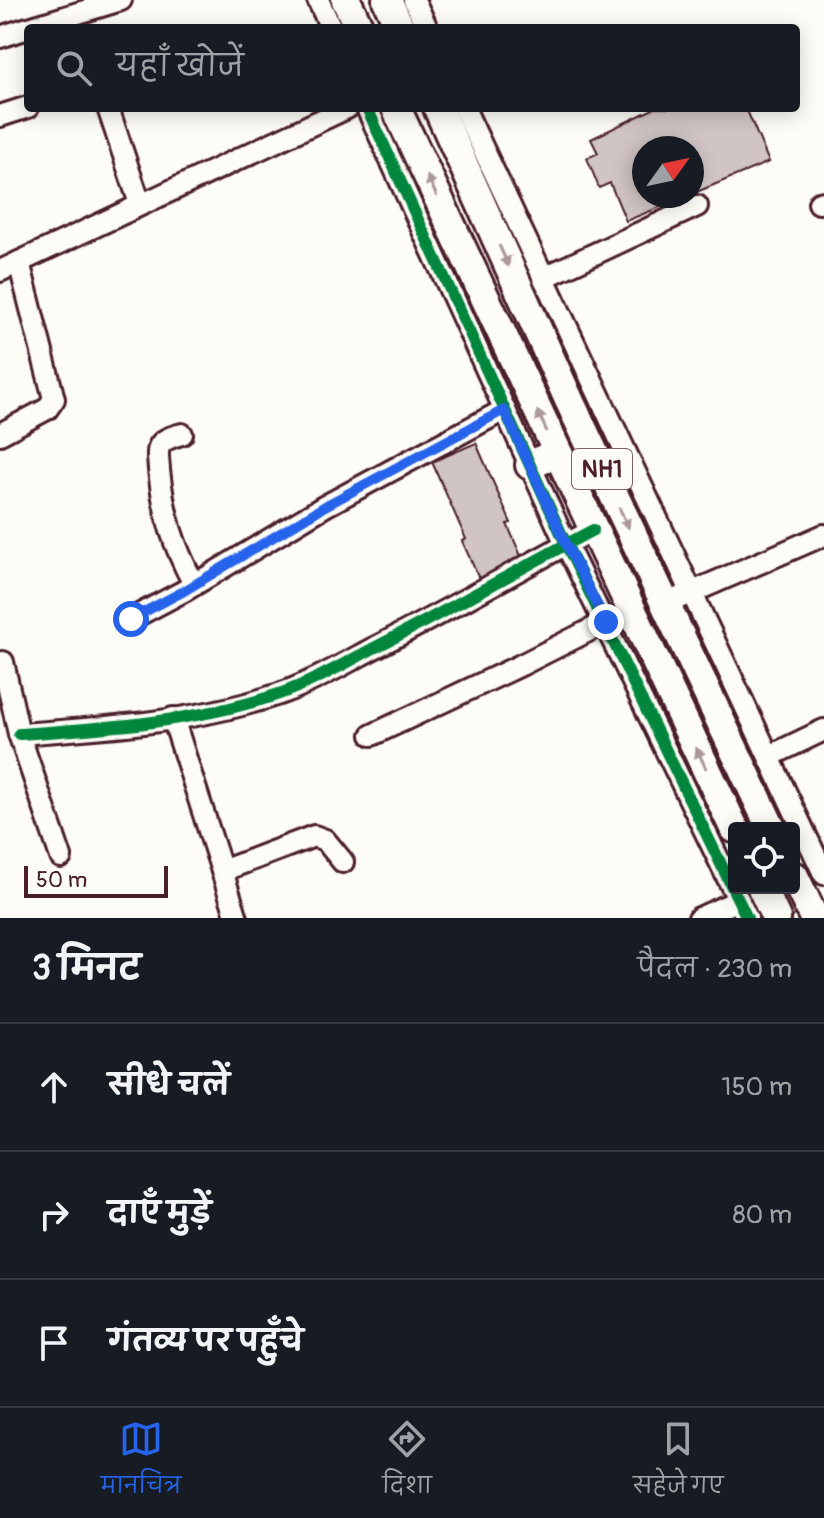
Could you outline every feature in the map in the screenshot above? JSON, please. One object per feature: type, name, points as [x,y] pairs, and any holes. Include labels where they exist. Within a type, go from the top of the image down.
[{"type":"highway","points":[[346,0],[357,24]]},
{"type":"highway","points":[[387,0],[398,24]]},
{"type":"highway","name":"NH1","points":[[398,112],[731,822]]},
{"type":"highway","name":"NH1","points":[[440,112],[487,187],[569,400],[768,822]]},
{"type":"highway","points":[[530,465],[557,453]]},
{"type":"highway","points":[[800,889],[814,918]]},
{"type":"highway","points":[[749,902],[776,918]]},
{"type":"street","points":[[42,24],[121,0]]},
{"type":"street","points":[[318,0],[329,24]]},
{"type":"street","points":[[414,0],[425,24]]},
{"type":"street","points":[[0,37],[24,30]]},
{"type":"street","points":[[0,116],[24,108]]},
{"type":"street","points":[[109,112],[140,204]]},
{"type":"street","points":[[0,271],[338,112]]},
{"type":"street","points":[[369,112],[566,544],[749,902],[699,918]]},
{"type":"street","points":[[465,112],[487,187],[543,278],[824,874]]},
{"type":"street","points":[[543,278],[693,208]]},
{"type":"street","points":[[0,434],[47,409],[54,399],[19,262]]},
{"type":"street","points":[[131,619],[325,506],[504,410]]},
{"type":"street","points":[[182,434],[166,440],[158,452],[168,527],[194,584]]},
{"type":"street","points":[[19,734],[173,718],[241,705],[291,689],[405,632],[593,530]]},
{"type":"street","points":[[665,604],[824,535]]},
{"type":"street","points":[[372,735],[606,622]]},
{"type":"street","points":[[3,662],[19,734],[61,857]]},
{"type":"street","points":[[173,718],[222,871],[231,916]]},
{"type":"street","points":[[770,756],[824,730]]},
{"type":"street","points":[[222,871],[314,836],[325,840],[343,862]]},
{"type":"building","points":[[647,112],[748,112],[769,162],[704,189],[704,136],[632,136],[632,208],[658,208],[626,221],[610,183],[599,188],[587,158],[598,153],[591,139]]},
{"type":"building","points":[[476,443],[511,523],[507,524],[525,565],[482,585],[462,541],[466,539],[432,462]]},
{"type":"cycle path","points":[[369,112],[566,544],[747,918]]},
{"type":"cycle path","points":[[19,734],[183,717],[248,704],[279,694],[303,685],[428,620],[593,530]]},
{"type":"route","points":[[131,619],[184,591],[325,506],[504,410],[606,622]]}]
